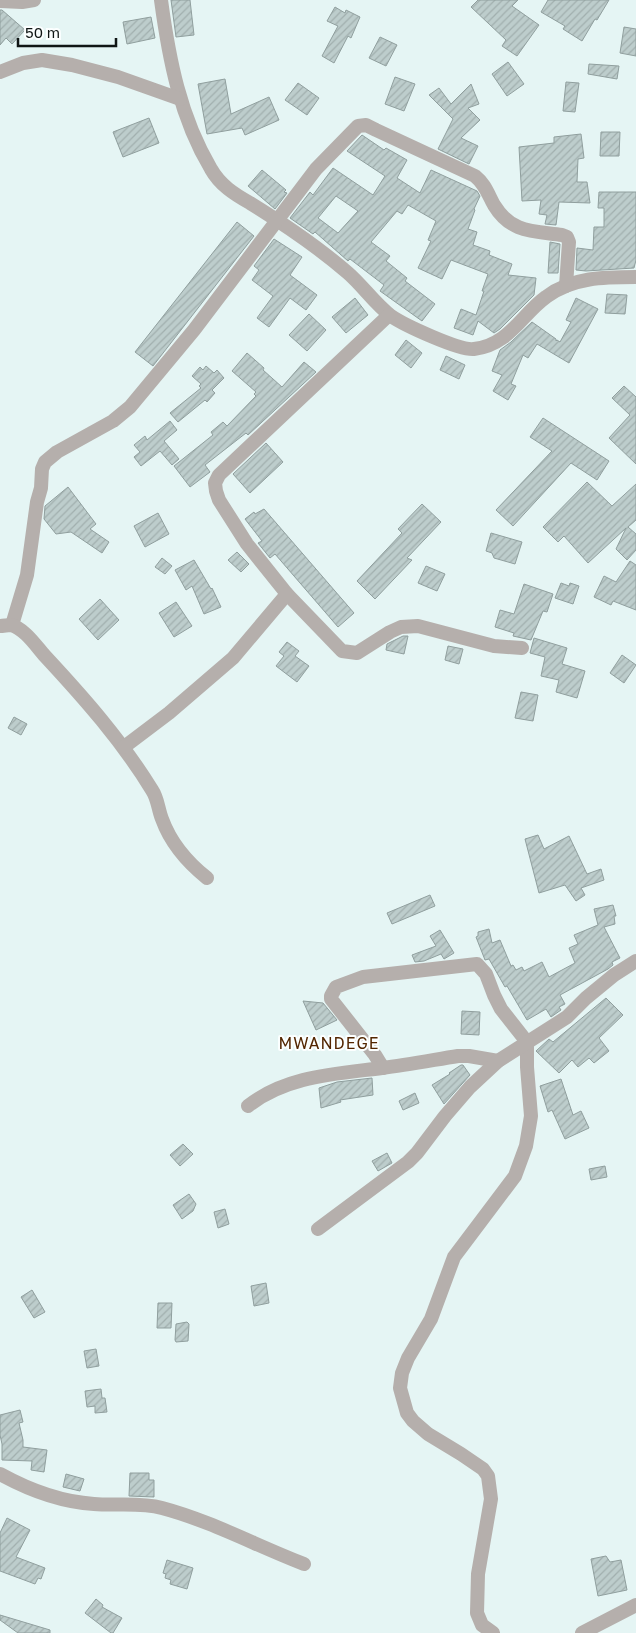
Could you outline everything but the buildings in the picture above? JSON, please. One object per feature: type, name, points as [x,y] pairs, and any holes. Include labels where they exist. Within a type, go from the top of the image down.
[{"type":"street","points":[[0,1],[22,2],[34,0]]},
{"type":"street","points":[[161,0],[167,41],[180,98],[194,137],[212,170],[223,185],[235,195],[278,221],[328,256],[390,315],[404,324],[462,348],[476,349],[498,341],[515,328],[546,296],[566,286],[593,278],[636,277]]},
{"type":"street","points":[[0,72],[23,63],[42,60],[118,77],[180,98]]},
{"type":"street","points":[[207,878],[189,864],[175,846],[165,828],[155,794],[124,747],[67,679],[27,636],[6,626],[27,575],[37,502],[42,488],[42,469],[45,462],[57,452],[113,421],[130,407],[194,330],[316,170],[355,128],[362,125],[475,176],[484,185],[503,218],[514,227],[567,237],[569,242],[566,286]]},
{"type":"street","points":[[390,315],[238,456],[219,476],[216,483],[219,500],[252,551],[287,594],[342,651],[358,654],[390,632],[401,627],[418,626],[494,646],[522,648]]},
{"type":"street","points":[[124,747],[169,713],[233,658],[287,594]]},
{"type":"street","points":[[318,1229],[408,1162],[470,1087],[498,1061],[567,1016],[614,975],[636,961]]},
{"type":"street","points":[[383,1068],[331,999],[336,987],[363,977],[477,964],[486,974],[501,1009],[527,1042],[531,1116],[526,1146],[515,1176],[454,1257],[432,1316],[402,1372],[400,1388],[407,1413],[413,1420],[428,1434],[483,1469],[488,1476],[490,1499],[478,1574],[477,1613],[482,1625],[492,1633]]},
{"type":"street","points":[[248,1106],[270,1091],[308,1078],[458,1056],[498,1061]]},
{"type":"street","points":[[0,1474],[39,1492],[74,1502],[105,1505],[142,1505],[163,1508],[201,1521],[304,1564]]},
{"type":"street","points":[[582,1633],[636,1604]]},
{"type":"district","name":"MWANDEGE","points":[[329,1043]]}]
